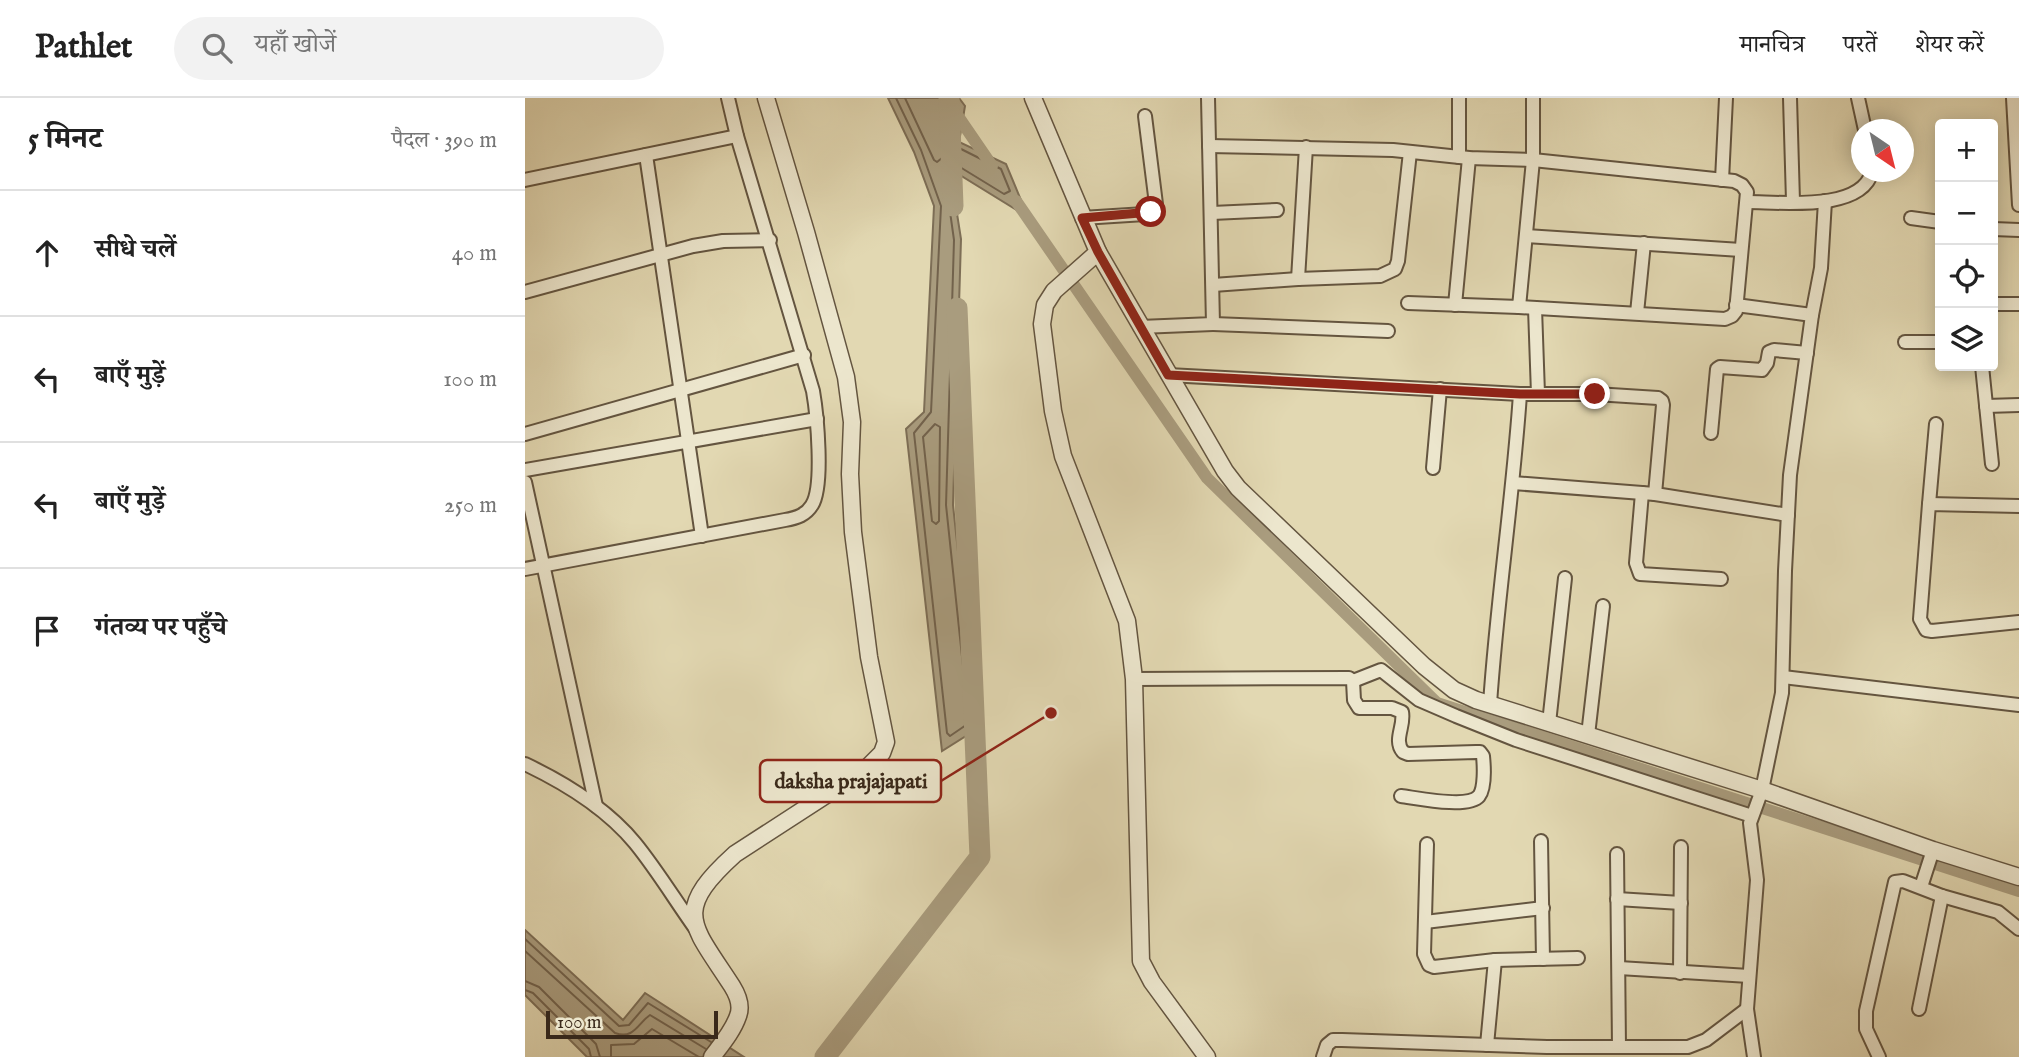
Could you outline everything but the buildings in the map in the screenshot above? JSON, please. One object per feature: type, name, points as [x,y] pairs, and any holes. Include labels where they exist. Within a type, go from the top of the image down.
[{"type":"street","points":[[525,569],[799,517],[807,512],[814,502],[818,484],[814,391],[728,98]]},
{"type":"street","points":[[695,928],[694,908],[702,890],[716,871],[735,854],[866,769],[882,753],[885,742],[869,657],[853,532],[850,474],[852,422],[846,377],[766,98]]},
{"type":"street","points":[[1033,98],[1082,218],[1093,257],[1140,327],[1225,471],[1238,488],[1439,679],[1454,690],[1490,704],[1761,793],[1931,854],[2019,877]]},
{"type":"street","points":[[1208,98],[1213,324]]},
{"type":"street","points":[[1455,305],[1464,157],[1459,98]]},
{"type":"street","points":[[1519,307],[1533,160],[1533,98]]},
{"type":"street","points":[[1722,180],[1726,98]]},
{"type":"street","points":[[1790,98],[1793,201]]},
{"type":"street","points":[[1858,98],[1863,119]]},
{"type":"street","points":[[2013,98],[2019,205]]},
{"type":"street","points":[[1082,218],[1146,214],[1155,208],[1145,116]]},
{"type":"street","points":[[525,180],[737,136]]},
{"type":"street","points":[[1209,146],[1372,148],[1464,157],[1533,160],[1734,181],[1742,185],[1747,192],[1736,305],[1732,316],[1725,319],[1408,303]]},
{"type":"street","points":[[1298,279],[1306,148]]},
{"type":"street","points":[[1213,285],[1380,276],[1395,269],[1411,152]]},
{"type":"street","points":[[646,155],[702,536]]},
{"type":"street","points":[[1747,202],[1825,201],[1849,196],[1869,182]]},
{"type":"street","points":[[1754,1057],[1747,1010],[1757,880],[1750,830],[1779,710],[1783,677],[1790,475],[1821,268],[1825,201]]},
{"type":"street","points":[[1212,213],[1277,211]]},
{"type":"street","points":[[1911,218],[1935,221]]},
{"type":"street","points":[[1998,229],[2019,230]]},
{"type":"street","points":[[1526,236],[1741,250]]},
{"type":"street","points":[[525,292],[661,253],[710,242],[770,240]]},
{"type":"street","points":[[1637,313],[1644,243]]},
{"type":"street","points":[[1093,257],[1066,279],[1045,305],[1042,324],[1053,411],[1063,456],[1127,621],[1134,679],[1141,961],[1152,982],[1207,1057]]},
{"type":"street","points":[[1998,304],[2019,304]]},
{"type":"street","points":[[1736,305],[1812,316]]},
{"type":"street","points":[[1535,308],[1538,394]]},
{"type":"street","points":[[1140,327],[1213,324],[1388,331]]},
{"type":"street","points":[[1905,342],[1935,342]]},
{"type":"street","points":[[1711,433],[1717,369],[1762,370],[1767,363],[1769,352],[1774,350],[1807,353]]},
{"type":"street","points":[[525,434],[804,355]]},
{"type":"street","points":[[1982,371],[1992,464]]},
{"type":"street","points":[[1168,375],[1520,394],[1651,397],[1662,401],[1655,494]]},
{"type":"street","points":[[1433,468],[1440,389]]},
{"type":"street","points":[[1490,704],[1520,394]]},
{"type":"street","points":[[1986,406],[2019,404]]},
{"type":"street","points":[[525,470],[817,419]]},
{"type":"street","points":[[1936,424],[1920,619],[1923,626],[1932,631],[2019,622]]},
{"type":"street","points":[[525,482],[596,806]]},
{"type":"street","points":[[1513,483],[1655,494],[1788,515]]},
{"type":"street","points":[[1641,493],[1636,563],[1640,574],[1721,579]]},
{"type":"street","points":[[1929,504],[2019,506]]},
{"type":"street","points":[[1549,723],[1565,578]]},
{"type":"street","points":[[1588,735],[1603,606]]},
{"type":"street","points":[[1134,679],[1342,677],[1353,681],[1381,670],[1419,699],[1516,740],[1752,816]]},
{"type":"street","points":[[1783,677],[2019,705]]},
{"type":"street","points":[[1353,681],[1354,700],[1359,708],[1392,708],[1402,712],[1398,742],[1403,752],[1476,752],[1483,756],[1481,792],[1473,800],[1458,803],[1401,796]]},
{"type":"street","points":[[525,764],[596,806],[636,845],[735,990],[739,1015],[712,1057]]},
{"type":"street","points":[[1541,841],[1543,959]]},
{"type":"street","points":[[1427,844],[1424,954],[1429,965],[1434,967],[1496,960],[1578,958]]},
{"type":"street","points":[[1681,847],[1681,973]]},
{"type":"street","points":[[1617,854],[1619,968],[1625,1050]]},
{"type":"street","points":[[1923,881],[1931,854]]},
{"type":"street","points":[[1879,1057],[1865,1029],[1866,1012],[1893,886],[1899,880],[1923,881],[1942,896],[1998,912],[2019,929]]},
{"type":"street","points":[[1919,1009],[1942,896]]},
{"type":"street","points":[[1617,899],[1681,904]]},
{"type":"street","points":[[1425,922],[1543,908]]},
{"type":"street","points":[[1487,1045],[1496,960]]},
{"type":"street","points":[[1619,968],[1749,976]]},
{"type":"street","points":[[1323,1057],[1327,1045],[1333,1040],[1487,1045],[1546,1052],[1688,1047],[1697,1045],[1747,1010]]},
{"type":"water","points":[[888,98],[959,98],[965,106],[959,142],[1006,164],[1028,217],[950,169],[961,239],[953,505],[977,729],[942,751],[906,429],[924,412],[934,206],[914,152]]},
{"type":"water","points":[[525,930],[623,1020],[645,993],[744,1057],[587,1057],[525,995]]},
{"type":"waterway","points":[[949,98],[953,206]]},
{"type":"waterway","points":[[953,109],[992,166]]},
{"type":"waterway","points":[[1016,201],[1207,478],[1437,703],[2019,891]]},
{"type":"waterway","points":[[825,1057],[980,857],[957,308]]},
{"type":"place","name":"daksha prajajapati","points":[[1051,713]]},
{"type":"route","points":[[1151,212],[1082,218],[1098,252],[1168,375],[1520,394],[1595,394]]}]
